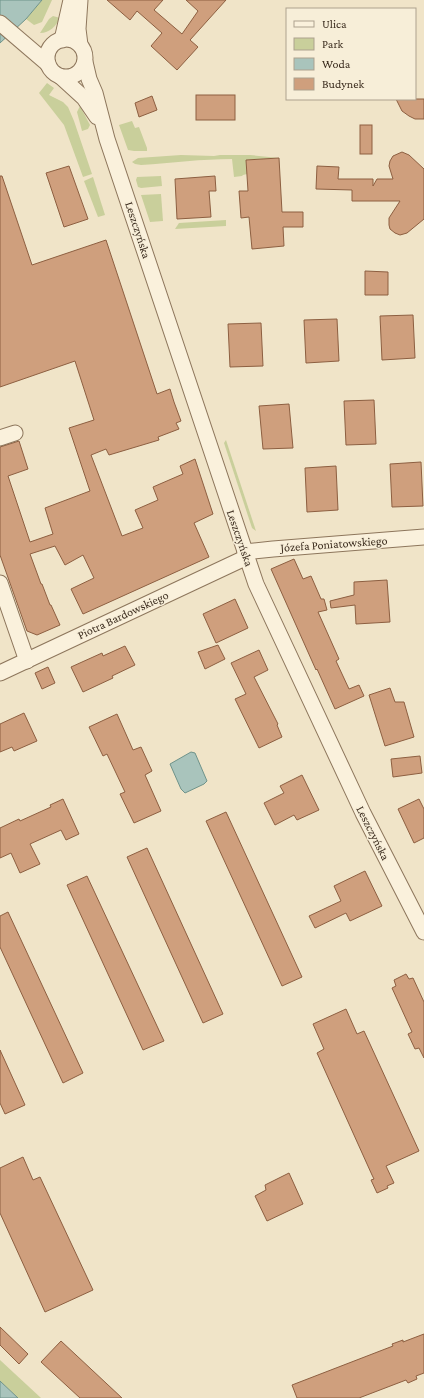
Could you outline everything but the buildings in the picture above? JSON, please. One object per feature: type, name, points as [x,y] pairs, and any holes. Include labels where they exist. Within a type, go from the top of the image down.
[{"type":"street","points":[[48,64],[48,52],[59,41],[66,27],[71,0]]},
{"type":"street","points":[[80,0],[78,30],[80,45]]},
{"type":"street","points":[[0,23],[48,64],[51,70],[61,77],[67,77],[79,73],[83,68],[86,56],[84,50],[75,41],[68,39],[59,41],[44,41],[13,34]]},
{"type":"street","name":"Leszczyńska","points":[[85,62],[102,124],[256,584],[363,813],[424,932]]},
{"type":"street","name":"Leszczyńska","points":[[61,77],[84,98],[102,124]]},
{"type":"street","points":[[0,438],[14,433]]},
{"type":"street","name":"Józefa Poniatowskiego","points":[[246,554],[272,549],[424,537]]},
{"type":"street","name":"Piotra Bardowskiego","points":[[0,673],[246,554]]},
{"type":"street","points":[[0,584],[27,661]]},
{"type":"green space","points":[[42,0],[52,0],[42,22],[34,25],[26,19]]},
{"type":"green space","points":[[53,16],[60,18],[57,24],[50,30],[40,33],[49,19]]},
{"type":"green space","points":[[47,83],[54,88],[49,95],[63,102],[68,107],[92,174],[83,177],[64,125],[39,93]]},
{"type":"green space","points":[[80,106],[90,125],[88,129],[82,131],[77,112]]},
{"type":"green space","points":[[132,121],[135,128],[139,127],[147,151],[128,150],[119,125]]},
{"type":"green space","points":[[181,155],[250,155],[279,158],[246,160],[247,174],[234,177],[232,159],[198,160],[141,165],[132,162],[138,158]]},
{"type":"green space","points":[[161,176],[162,186],[138,187],[136,180],[137,177]]},
{"type":"green space","points":[[93,177],[105,215],[98,217],[84,181]]},
{"type":"green space","points":[[161,194],[163,221],[150,222],[141,195]]},
{"type":"green space","points":[[226,220],[226,226],[175,229],[179,223]]},
{"type":"green space","points":[[226,440],[256,531],[252,528],[224,443]]},
{"type":"green space","points":[[0,1360],[41,1398],[18,1398],[0,1381]]},
{"type":"water","points":[[0,0],[42,0],[26,19],[0,43]]},
{"type":"water","points":[[191,752],[195,753],[207,781],[185,793],[181,789],[170,764]]},
{"type":"water","points":[[0,1381],[18,1398],[0,1398]]}]
